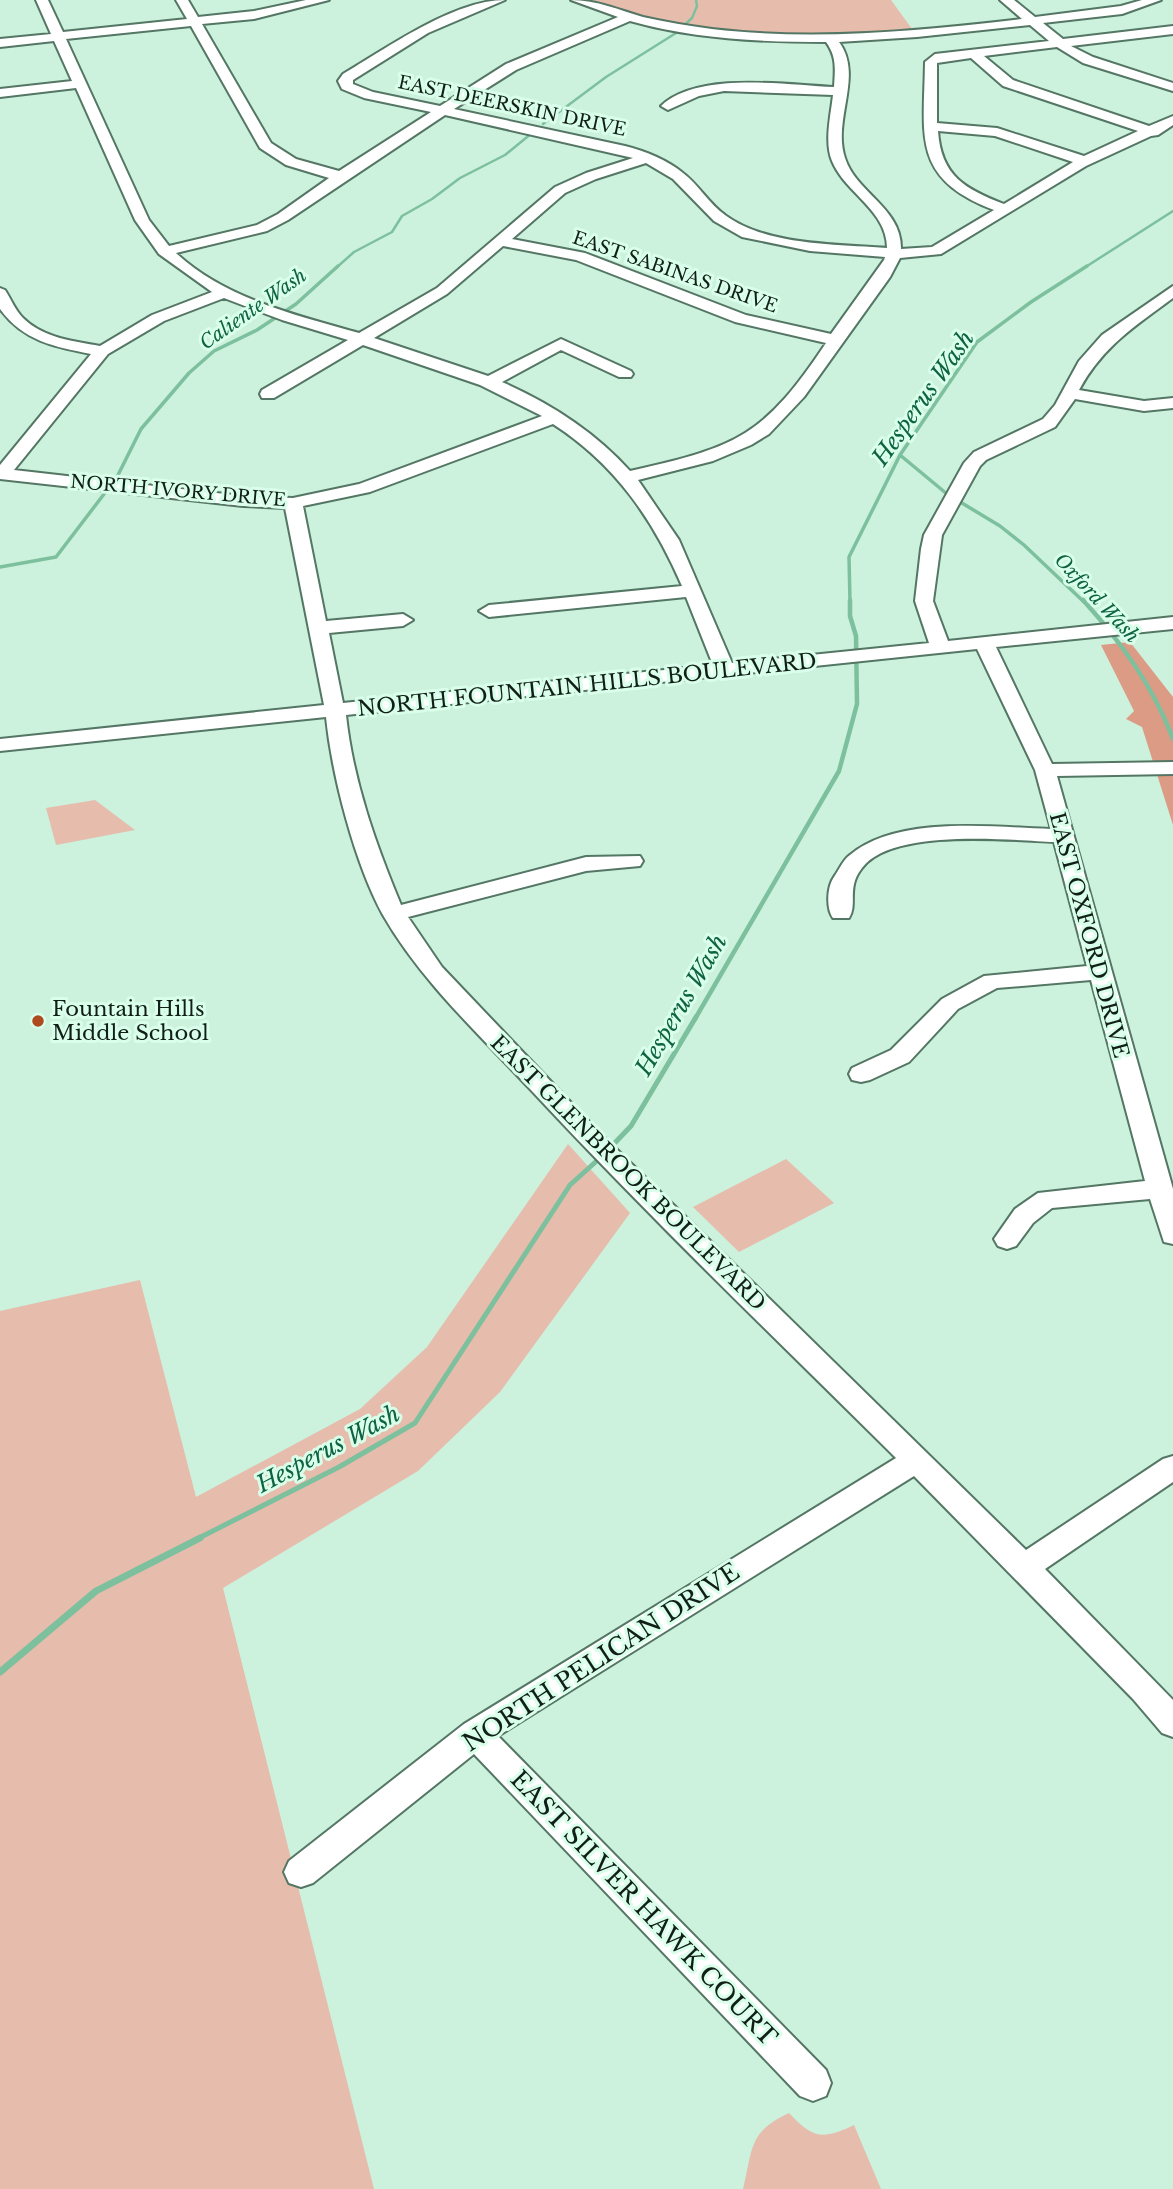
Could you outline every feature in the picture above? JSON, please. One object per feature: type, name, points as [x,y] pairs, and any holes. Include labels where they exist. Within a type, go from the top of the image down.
[{"type":"street","points":[[43,0],[142,220],[151,237],[164,251],[200,279],[260,307],[489,382],[594,445],[626,477],[650,506],[663,528],[725,670]]},
{"type":"street","points":[[182,0],[264,145],[281,158],[341,176]]},
{"type":"street","points":[[0,43],[254,15],[323,0]]},
{"type":"street","name":"EAST DEERSKIN DRIVE","points":[[499,0],[424,30],[348,77],[345,81],[347,86],[358,93],[609,144],[647,158],[678,176],[719,218],[747,234],[810,247],[920,254],[936,251],[1081,163],[1153,132],[1173,120]]},
{"type":"street","points":[[578,0],[626,18],[723,35],[777,40],[831,40],[1033,20],[1122,10],[1155,0]]},
{"type":"street","points":[[1006,0],[1060,43],[1088,60],[1173,87]]},
{"type":"street","points":[[164,251],[262,228],[283,218],[341,176],[511,67],[626,18]]},
{"type":"street","points":[[1005,209],[973,197],[946,176],[933,156],[929,128],[931,62],[936,58],[1060,43],[1168,35]]},
{"type":"street","points":[[626,477],[715,454],[757,435],[778,417],[836,340],[878,282],[894,252],[892,236],[881,212],[857,187],[838,160],[836,144],[842,64],[839,51],[831,40]]},
{"type":"street","points":[[973,53],[1008,83],[1153,132]]},
{"type":"street","points":[[0,93],[79,85]]},
{"type":"street","points":[[668,106],[695,93],[724,87],[842,91]]},
{"type":"street","points":[[929,128],[994,135],[1081,163]]},
{"type":"street","points":[[268,394],[442,291],[560,190],[590,176],[647,158]]},
{"type":"street","name":"EAST SABINAS DRIVE","points":[[500,242],[580,256],[741,319],[836,340]]},
{"type":"street","points":[[941,648],[927,615],[925,601],[933,535],[973,463],[979,456],[1042,429],[1062,407],[1085,364],[1108,338],[1173,291]]},
{"type":"street","points":[[0,292],[12,318],[23,328],[61,343],[102,351]]},
{"type":"street","points":[[1,474],[102,351],[125,335],[158,318],[226,292]]},
{"type":"street","points":[[489,382],[561,344],[625,374]]},
{"type":"street","points":[[1069,393],[1144,406],[1173,402]]},
{"type":"street","name":"NORTH IVORY DRIVE","points":[[1,474],[243,501],[293,503],[364,488],[553,418]]},
{"type":"street","name":"EAST GLENBROOK BOULEVARD","points":[[293,503],[351,794],[370,857],[394,914],[433,972],[500,1045],[1024,1567],[1144,1689],[1173,1723]]},
{"type":"street","points":[[489,611],[692,591]]},
{"type":"street","points":[[318,628],[403,620]]},
{"type":"street","name":"NORTH FOUNTAIN HILLS BOULEVARD","points":[[0,745],[1173,623]]},
{"type":"street","name":"EAST OXFORD DRIVE","points":[[984,643],[1045,770],[1173,1235]]},
{"type":"street","points":[[1045,770],[1173,768]]},
{"type":"street","points":[[841,913],[842,882],[853,863],[869,850],[886,842],[917,835],[1061,836]]},
{"type":"street","points":[[394,914],[586,864],[632,861]]},
{"type":"street","points":[[861,1074],[900,1056],[950,1004],[992,981],[1100,972]]},
{"type":"street","points":[[1007,1239],[1035,1204],[1047,1199],[1159,1188]]},
{"type":"street","name":"NORTH PELICAN DRIVE","points":[[301,1872],[475,1734],[915,1461]]},
{"type":"street","points":[[1024,1567],[1173,1467]]},
{"type":"street","name":"EAST SILVER HAWK COURT","points":[[475,1734],[813,2082]]},
{"type":"shaded area","points":[[593,0],[891,0],[912,29],[831,34],[750,33],[671,22]]},
{"type":"shaded area","points":[[1130,642],[1173,697],[1173,825],[1142,727],[1126,719],[1134,711],[1101,645]]},
{"type":"shaded area","points":[[95,800],[135,830],[56,845],[46,808]]},
{"type":"shaded area","points":[[568,1144],[630,1213],[500,1392],[418,1471],[223,1588],[374,2189],[0,2189],[0,1311],[140,1280],[196,1497],[360,1409],[427,1347]]},
{"type":"shaded area","points":[[786,1159],[834,1203],[739,1252],[693,1207]]},
{"type":"shaded area","points":[[789,2113],[805,2128],[819,2134],[834,2133],[854,2125],[881,2189],[743,2189],[754,2143],[766,2127]]},
{"type":"waterway","name":"Caliente Wash","points":[[543,124],[606,77],[676,33],[692,18],[697,6],[696,0]]},
{"type":"waterway","name":"Caliente Wash","points":[[336,268],[354,252],[392,232],[402,216],[432,199],[460,178],[505,155],[532,133]]},
{"type":"waterway","name":"Hesperus Wash","points":[[1084,268],[1173,211]]},
{"type":"waterway","name":"Caliente Wash","points":[[0,567],[56,557],[117,477],[141,429],[189,373],[214,351],[257,330],[296,304],[338,266]]},
{"type":"waterway","name":"Hesperus Wash","points":[[900,455],[977,342],[1031,302],[1087,266]]},
{"type":"waterway","name":"Hesperus Wash","points":[[850,602],[849,557],[900,455]]},
{"type":"waterway","name":"Oxford Wash","points":[[900,455],[947,494],[1000,526],[1024,545],[1084,602]]},
{"type":"waterway","name":"Oxford Wash","points":[[1083,600],[1135,665],[1156,701],[1173,739]]},
{"type":"waterway","name":"Hesperus Wash","points":[[695,1019],[839,771],[857,704],[856,636],[850,616],[850,602]]},
{"type":"waterway","name":"Hesperus Wash","points":[[608,1150],[631,1126],[696,1017]]},
{"type":"waterway","name":"Hesperus Wash","points":[[197,1539],[339,1467],[415,1423],[570,1185],[601,1157]]},
{"type":"waterway","name":"Hesperus Wash","points":[[0,1672],[96,1591],[200,1538]]},
{"type":"place","name":"Fountain Hills Middle School","points":[[38,1021]]}]
